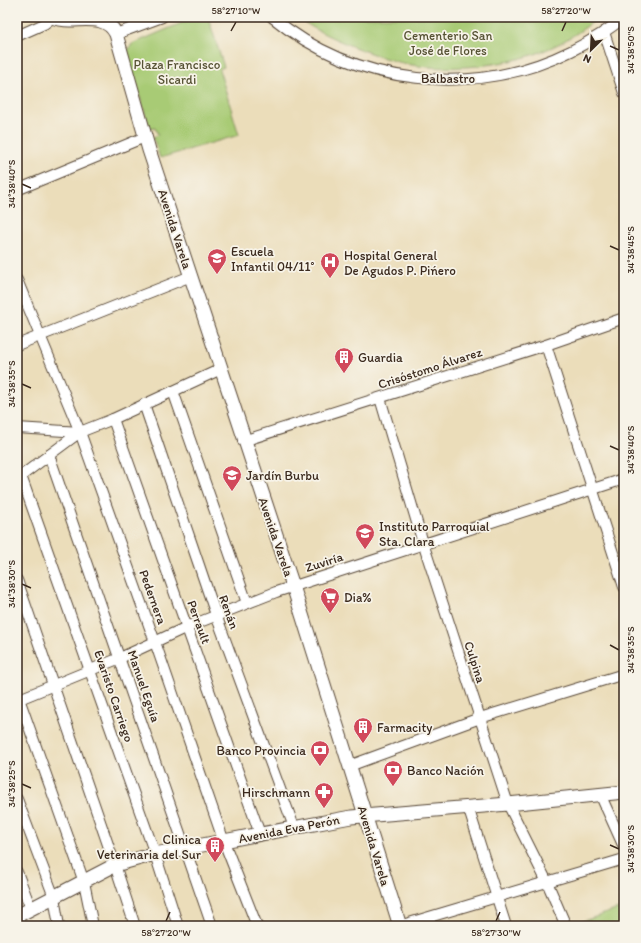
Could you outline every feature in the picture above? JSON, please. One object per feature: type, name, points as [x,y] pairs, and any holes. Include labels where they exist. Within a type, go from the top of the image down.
[{"type":"main road","points":[[52,17],[66,20],[98,20],[112,27],[116,34]]},
{"type":"main road","name":"Avenida Varela","points":[[116,34],[146,137],[293,586],[399,926]]},
{"type":"main road","name":"Avenida Eva Perón","points":[[17,916],[115,865],[155,854],[224,842],[294,827],[365,816],[508,804],[624,792]]},
{"type":"street","points":[[17,36],[44,24],[52,17]]},
{"type":"street","points":[[116,34],[162,17]]},
{"type":"street","name":"Balbastro","points":[[272,17],[303,39],[350,63],[376,71],[428,80],[481,78],[514,72],[558,58],[604,32],[624,17]]},
{"type":"street","points":[[604,32],[624,93]]},
{"type":"street","points":[[17,190],[146,137]]},
{"type":"street","points":[[17,345],[191,276]]},
{"type":"street","name":"Pedernera","points":[[17,280],[80,432],[156,642],[224,842],[257,926]]},
{"type":"street","name":"Crisóstomo Álvarez","points":[[244,440],[546,345],[624,318]]},
{"type":"street","points":[[546,345],[624,587]]},
{"type":"street","points":[[19,478],[80,432],[113,419],[221,369]]},
{"type":"street","points":[[173,391],[248,603]]},
{"type":"street","name":"Culpina","points":[[380,398],[423,543],[508,804],[547,882],[566,926]]},
{"type":"street","name":"Renán","points":[[144,404],[216,615],[294,827]]},
{"type":"street","name":"Perrault","points":[[113,419],[260,834]]},
{"type":"street","points":[[17,428],[80,432]]},
{"type":"street","name":"Manuel Eguía","points":[[49,455],[212,926]]},
{"type":"street","name":"Evaristo Carriego","points":[[19,478],[91,670],[155,854],[178,926]]},
{"type":"street","name":"Zuviría","points":[[18,697],[54,686],[187,627],[293,586],[624,479]]},
{"type":"street","points":[[17,580],[135,926]]},
{"type":"street","points":[[349,766],[480,718],[624,674]]},
{"type":"street","points":[[18,697],[84,882],[93,926]]},
{"type":"street","points":[[600,794],[624,847]]},
{"type":"street","points":[[17,799],[54,898],[59,926]]},
{"type":"street","points":[[468,807],[506,926]]},
{"type":"street","points":[[399,926],[624,859]]},
{"type":"street","points":[[17,872],[32,909]]},
{"type":"green space","name":"Plaza Francisco Sicardi","points":[[196,17],[208,17],[224,67],[219,69],[239,135],[160,158],[153,137],[158,135],[155,128],[150,129],[126,53],[132,44]]},
{"type":"green space","name":"Cementerio San José de Flores","points":[[298,17],[599,17],[582,30],[557,45],[535,54],[519,59],[482,66],[445,68],[412,65],[376,55],[324,34]]},
{"type":"green space","points":[[624,907],[624,926],[576,926],[575,924]]},
{"type":"place","name":"Escuela Infantil 04/11°","points":[[217,275]]},
{"type":"place","name":"Hospital General De Agudos P. Pińero","points":[[330,279]]},
{"type":"place","name":"Guardia","points":[[344,374]]},
{"type":"place","name":"Jardín Burbu","points":[[232,492]]},
{"type":"place","name":"Instituto Parroquial Sta. Clara","points":[[365,550]]},
{"type":"place","name":"Dia%","points":[[330,614]]},
{"type":"place","name":"Farmacity","points":[[363,744]]},
{"type":"place","name":"Banco Provincia","points":[[320,767]]},
{"type":"place","name":"Banco Nación","points":[[393,787]]},
{"type":"place","name":"Hirschmann","points":[[324,809]]},
{"type":"place","name":"Clinica Veterinaria del Sur","points":[[215,863]]}]
